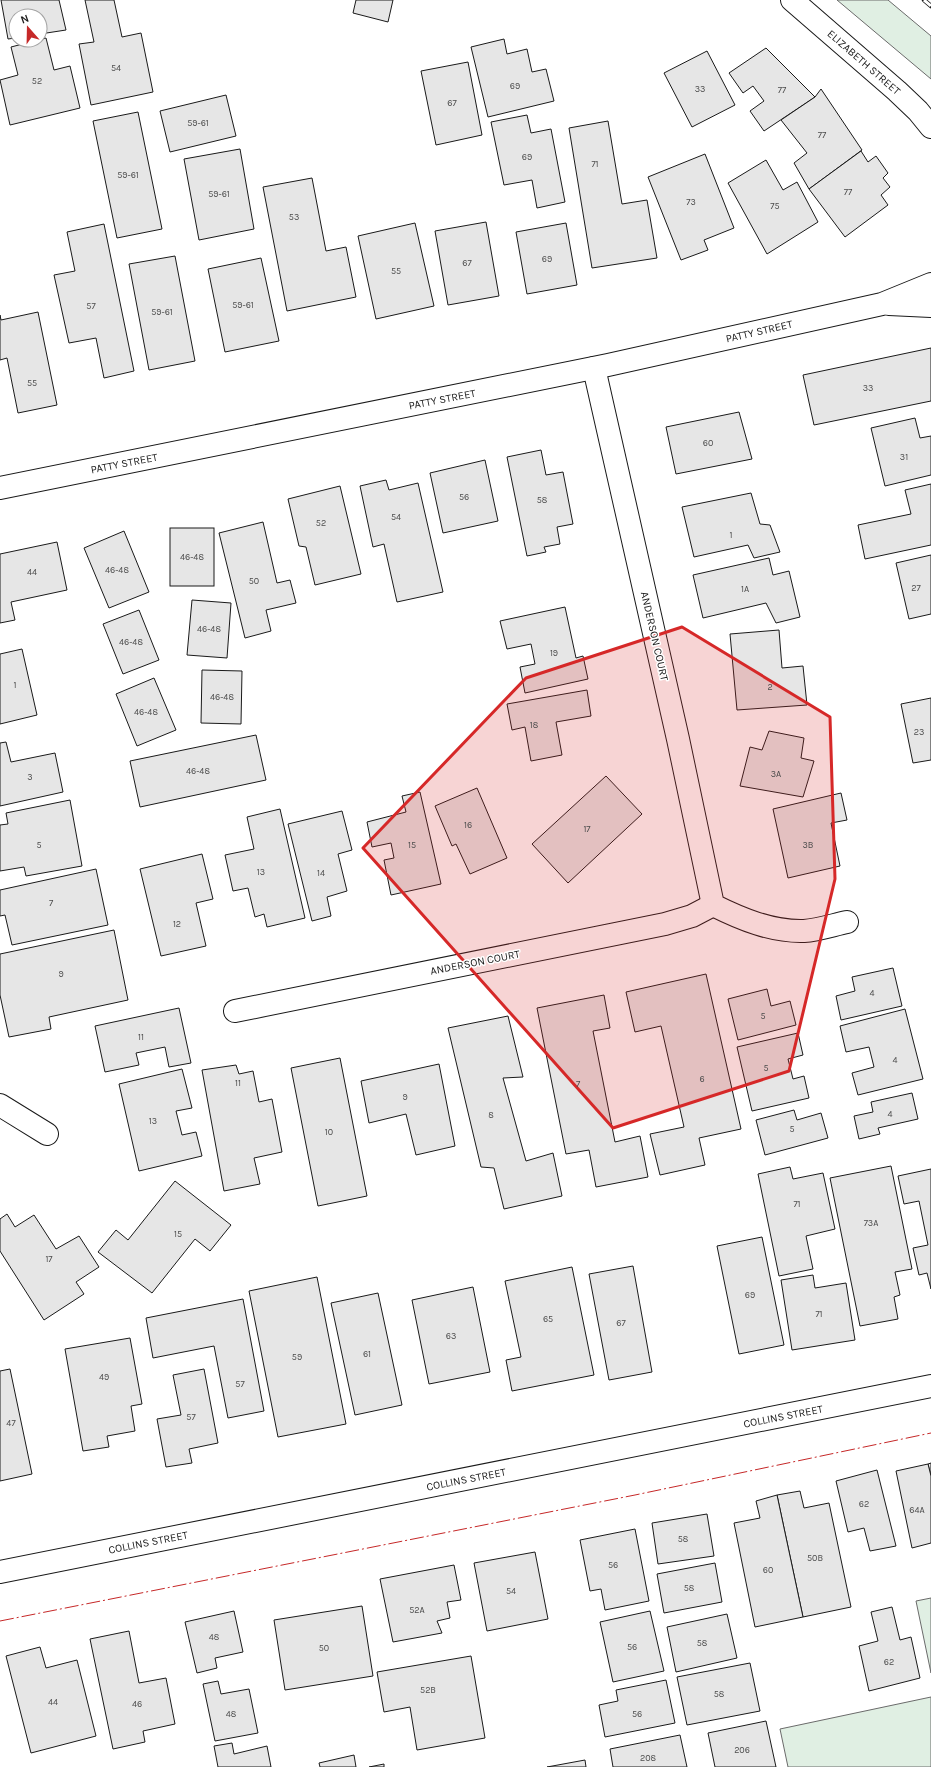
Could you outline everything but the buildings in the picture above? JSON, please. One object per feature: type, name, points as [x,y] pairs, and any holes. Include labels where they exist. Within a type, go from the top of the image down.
[{"type":"street","name":"ELIZABETH STREET","points":[[792,0],[898,90],[931,127]]},
{"type":"street","name":"PATTY STREET","points":[[0,488],[594,368],[882,304],[931,284]]},
{"type":"street","name":"PATTY STREET","points":[[882,304],[931,306]]},
{"type":"street","name":"ANDERSON COURT","points":[[235,1011],[665,924],[692,916],[713,905],[678,739],[594,368]]},
{"type":"street","points":[[713,905],[746,921],[796,931],[807,931],[847,922]]},
{"type":"street","points":[[0,1105],[46,1134]]},
{"type":"street","name":"COLLINS STREET","points":[[0,1572],[931,1386]]},
{"type":"highlighted area","points":[[682,627],[830,717],[835,879],[789,1071],[613,1128],[363,848],[526,678]]},
{"type":"green space","points":[[837,0],[888,0],[931,36],[931,79]]},
{"type":"green space","points":[[931,1598],[931,1673],[916,1601]]},
{"type":"green space","points":[[931,1697],[931,1767],[788,1767],[780,1729]]},
{"type":"railway","points":[[924,0],[931,6]]},
{"type":"power","points":[[0,1621],[635,1495],[931,1433]]}]
